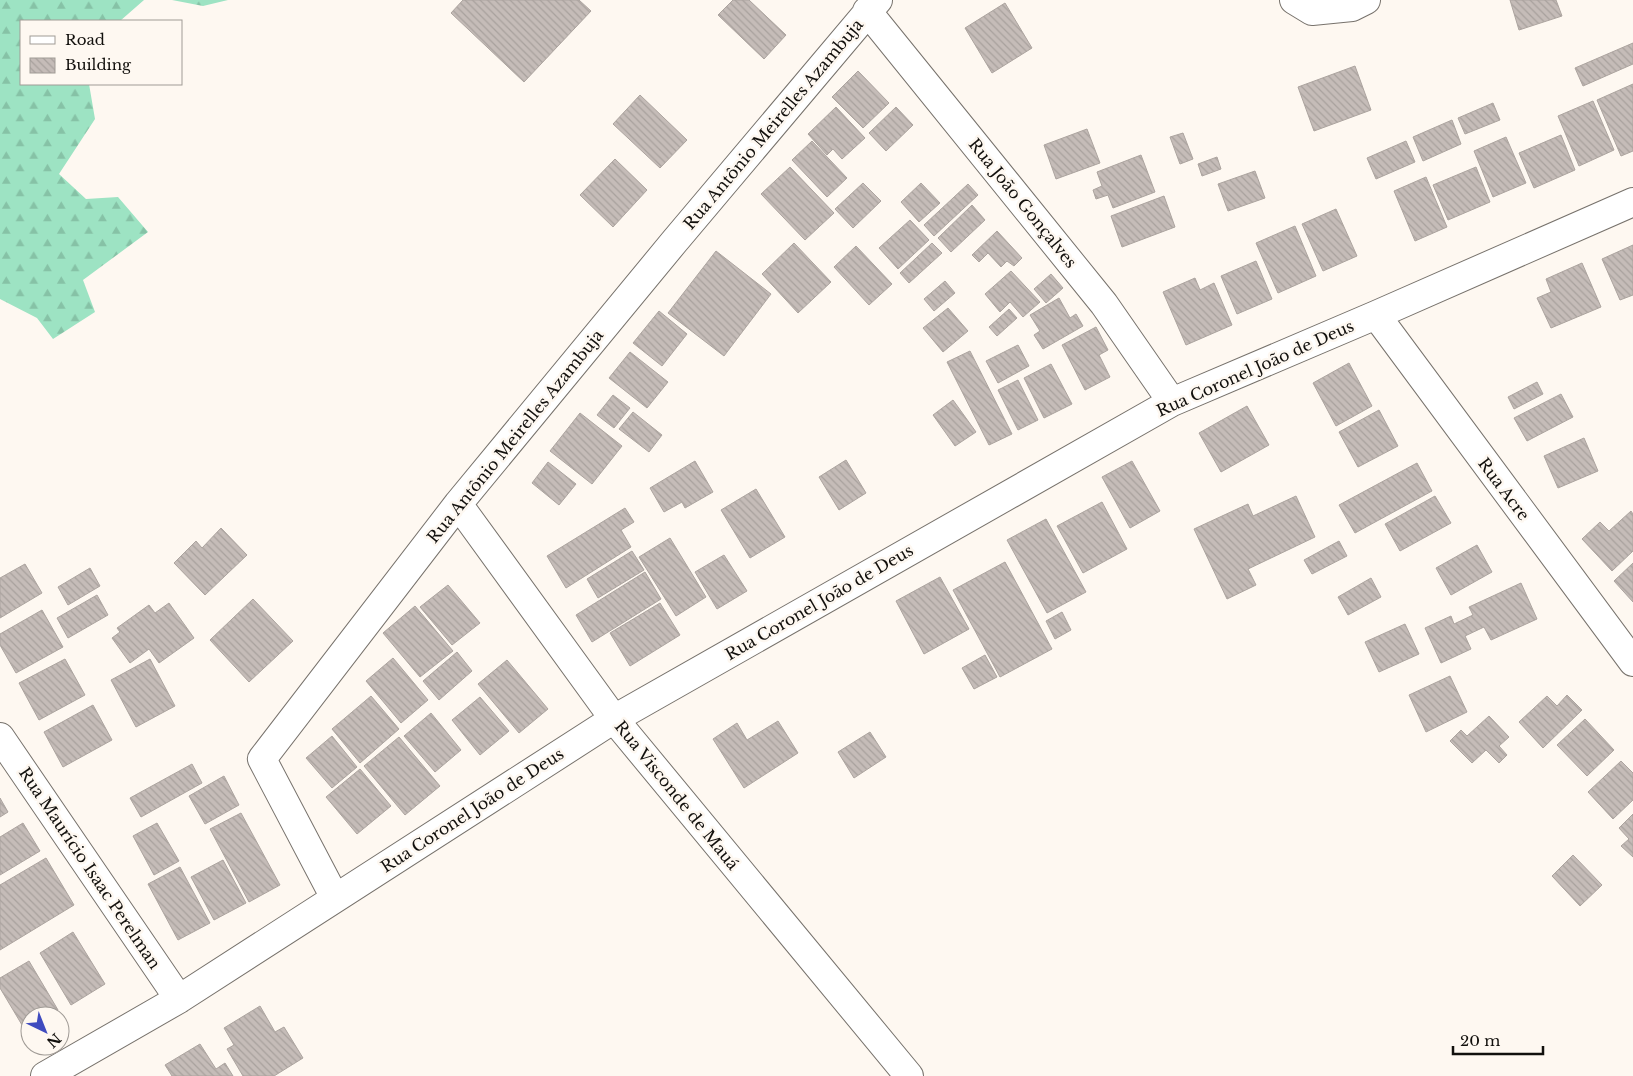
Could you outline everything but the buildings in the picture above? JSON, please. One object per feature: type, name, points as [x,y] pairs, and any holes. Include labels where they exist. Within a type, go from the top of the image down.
[{"type":"street","points":[[1294,0],[1312,11],[1352,6],[1366,0]]},
{"type":"street","name":"Rua João Gonçalves","points":[[872,5],[1104,304],[1172,402]]},
{"type":"street","name":"Rua Antônio Meirelles Azambuja","points":[[335,898],[262,759],[458,504],[872,5]]},
{"type":"street","name":"Rua Coronel João de Deus","points":[[45,1076],[179,999],[614,719],[1172,402],[1633,202]]},
{"type":"street","name":"Rua Acre","points":[[1376,315],[1633,662]]},
{"type":"street","name":"Rua Visconde de Mauá","points":[[458,504],[614,719],[909,1076]]},
{"type":"street","name":"Rua Maurício Isaac Perelman","points":[[0,737],[179,999]]},
{"type":"green space","points":[[0,0],[144,0],[121,20],[20,20],[20,85],[89,85],[95,119],[59,174],[86,199],[118,197],[148,232],[83,280],[95,312],[53,339],[37,318],[0,299]]},
{"type":"green space","points":[[172,0],[228,0],[203,6]]}]
